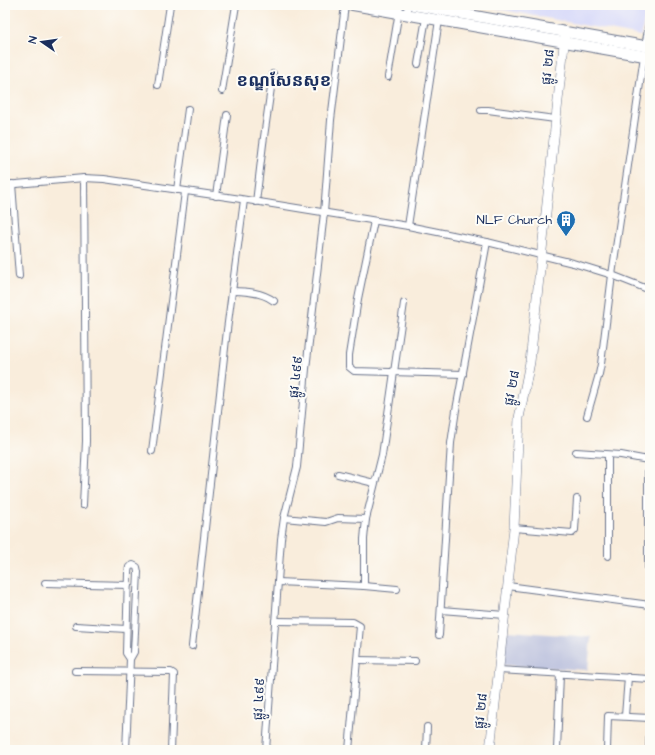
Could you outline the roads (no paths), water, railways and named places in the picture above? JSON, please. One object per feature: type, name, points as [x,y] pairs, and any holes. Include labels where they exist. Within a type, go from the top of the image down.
[{"type":"main road","points":[[353,5],[403,9],[426,18],[565,36]]},
{"type":"main road","points":[[413,5],[647,51]]},
{"type":"street","points":[[158,85],[170,5]]},
{"type":"street","points":[[222,91],[236,5]]},
{"type":"street","name":"ផ្លូវ ៤៩៩","points":[[266,750],[284,518],[297,467],[306,370],[324,213],[331,120],[345,5]]},
{"type":"street","points":[[388,77],[403,9]]},
{"type":"street","points":[[418,64],[426,18]]},
{"type":"street","points":[[587,416],[599,374],[612,275],[647,51],[650,19]]},
{"type":"street","points":[[408,226],[439,20]]},
{"type":"street","name":"ផ្លូវ ២៨","points":[[490,750],[514,528],[519,418],[530,362],[565,36]]},
{"type":"street","points":[[256,202],[273,74]]},
{"type":"street","points":[[177,190],[188,109]]},
{"type":"street","points":[[481,110],[555,119]]},
{"type":"street","points":[[216,196],[227,115]]},
{"type":"street","points":[[5,185],[84,178],[104,179],[244,200],[374,222],[408,226],[542,255],[612,275],[650,290]]},
{"type":"street","points":[[83,505],[86,441],[84,178]]},
{"type":"street","points":[[12,184],[19,276]]},
{"type":"street","points":[[152,451],[185,192]]},
{"type":"street","points":[[192,646],[232,291],[244,200]]},
{"type":"street","points":[[374,222],[358,299],[349,355],[349,367],[354,371],[463,374]]},
{"type":"street","points":[[439,635],[446,502],[451,443],[487,242]]},
{"type":"street","points":[[232,291],[244,291],[262,295],[269,297],[274,301]]},
{"type":"street","points":[[364,586],[364,539],[366,519],[374,482],[382,455],[404,303]]},
{"type":"street","points":[[648,570],[648,460],[650,447]]},
{"type":"street","points":[[576,452],[621,455],[648,460]]},
{"type":"street","points":[[608,455],[608,556]]},
{"type":"street","points":[[338,474],[374,482]]},
{"type":"street","points":[[514,528],[572,532],[575,530],[577,499]]},
{"type":"street","points":[[284,518],[326,522],[338,518],[366,519]]},
{"type":"street","points":[[126,750],[129,672],[130,660],[134,652],[138,572],[137,567],[133,566],[129,567],[126,629],[126,653],[130,660]]},
{"type":"street","points":[[278,582],[397,589]]},
{"type":"street","points":[[45,583],[128,585]]},
{"type":"street","points":[[508,586],[650,605]]},
{"type":"street","points":[[441,610],[505,615]]},
{"type":"street","points":[[275,621],[353,622],[360,626],[349,750]]},
{"type":"street","points":[[76,626],[126,629]]},
{"type":"street","points":[[357,660],[415,662]]},
{"type":"street","points":[[499,670],[650,679]]},
{"type":"street","points":[[75,671],[171,672],[174,674],[171,750]]},
{"type":"street","points":[[557,750],[560,674]]},
{"type":"street","points":[[625,716],[628,677]]},
{"type":"street","points":[[607,750],[608,716],[650,718],[649,750]]},
{"type":"street","points":[[426,750],[427,727]]},
{"type":"place","name":"NLF Church","points":[[566,237]]},
{"type":"district","name":"ខណ្ឌសែនសុខ","points":[[284,81]]}]
